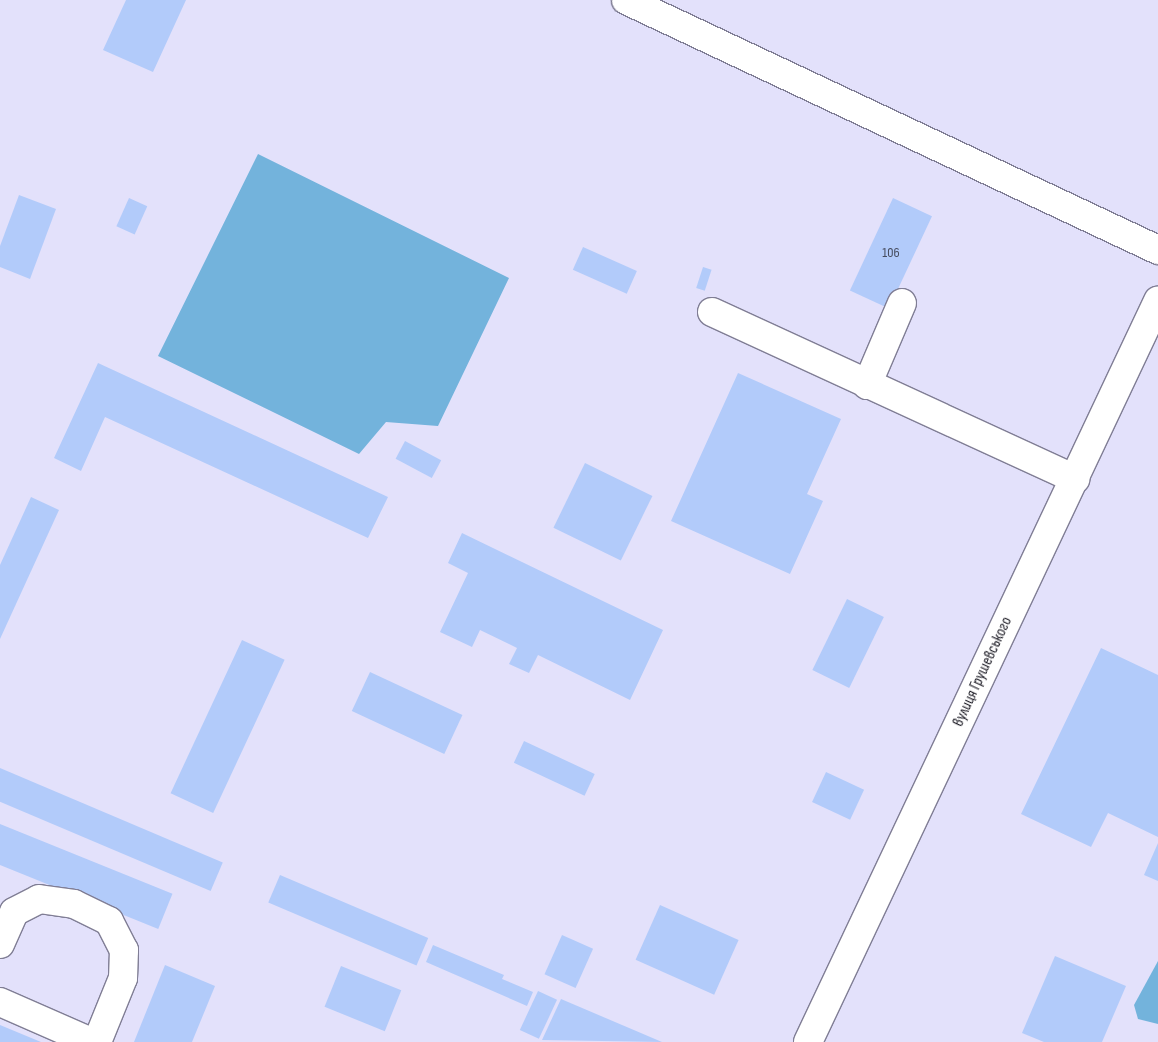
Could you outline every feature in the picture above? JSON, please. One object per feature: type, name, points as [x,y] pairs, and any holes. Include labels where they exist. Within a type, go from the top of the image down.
[{"type":"street","points":[[626,0],[1158,250]]},
{"type":"street","name":"вулиця Грушевського","points":[[808,1042],[1158,301]]},
{"type":"street","points":[[867,385],[902,303]]},
{"type":"street","points":[[712,312],[867,385],[1075,479]]},
{"type":"street","points":[[0,944],[14,912],[39,899],[74,904],[109,921],[124,950],[123,978],[97,1042]]},
{"type":"street","points":[[0,1002],[92,1042]]},
{"type":"water","points":[[258,154],[509,278],[438,426],[386,422],[359,454],[158,356]]},
{"type":"water","points":[[1158,961],[1158,1024],[1138,1019],[1134,1005]]},
{"type":"building","points":[[126,0],[186,0],[153,72],[103,50]]},
{"type":"building","points":[[19,195],[56,209],[30,279],[0,267],[0,246]]},
{"type":"building","points":[[129,198],[147,206],[135,234],[116,226]]},
{"type":"building","points":[[893,198],[932,216],[889,309],[850,290]]},
{"type":"building","points":[[583,247],[637,271],[627,294],[573,270]]},
{"type":"building","points":[[703,267],[712,270],[705,291],[696,288]]},
{"type":"building","points":[[98,363],[388,497],[368,538],[105,417],[81,471],[54,458]]},
{"type":"building","points":[[738,373],[841,419],[807,494],[823,501],[790,574],[671,521]]},
{"type":"building","points":[[405,441],[441,460],[432,478],[396,459]]},
{"type":"building","points":[[585,463],[652,496],[621,561],[553,528]]},
{"type":"building","points":[[31,497],[59,510],[0,639],[0,565]]},
{"type":"building","points":[[462,533],[663,630],[630,700],[538,655],[529,673],[509,664],[517,648],[480,630],[472,647],[440,632],[468,573],[448,563]]},
{"type":"building","points":[[847,599],[884,617],[849,688],[812,670]]},
{"type":"building","points":[[242,640],[285,660],[213,813],[171,793]]},
{"type":"building","points":[[1101,648],[1158,675],[1158,837],[1108,813],[1091,847],[1021,814]]},
{"type":"building","points":[[370,672],[462,715],[444,754],[352,711]]},
{"type":"building","points":[[524,741],[595,774],[585,796],[514,763]]},
{"type":"building","points":[[0,768],[223,863],[211,891],[0,802]]},
{"type":"building","points":[[826,772],[864,790],[850,820],[812,802]]},
{"type":"building","points":[[0,824],[172,894],[158,929],[0,865]]},
{"type":"building","points":[[1158,843],[1158,881],[1144,875]]},
{"type":"building","points":[[280,875],[428,938],[416,966],[268,903]]},
{"type":"building","points":[[660,905],[739,940],[714,995],[636,960]]},
{"type":"building","points":[[562,935],[593,949],[576,988],[545,974]]},
{"type":"building","points":[[433,945],[504,975],[502,979],[533,992],[527,1006],[426,962]]},
{"type":"building","points":[[1055,956],[1126,986],[1102,1042],[1044,1042],[1022,1033]]},
{"type":"building","points":[[165,965],[215,986],[192,1042],[134,1042]]},
{"type":"building","points":[[341,966],[401,990],[385,1031],[325,1007]]},
{"type":"building","points":[[538,991],[557,1000],[539,1039],[520,1030]]},
{"type":"building","points":[[561,999],[662,1042],[542,1040]]},
{"type":"building","points":[[0,1025],[41,1042],[0,1042]]}]
